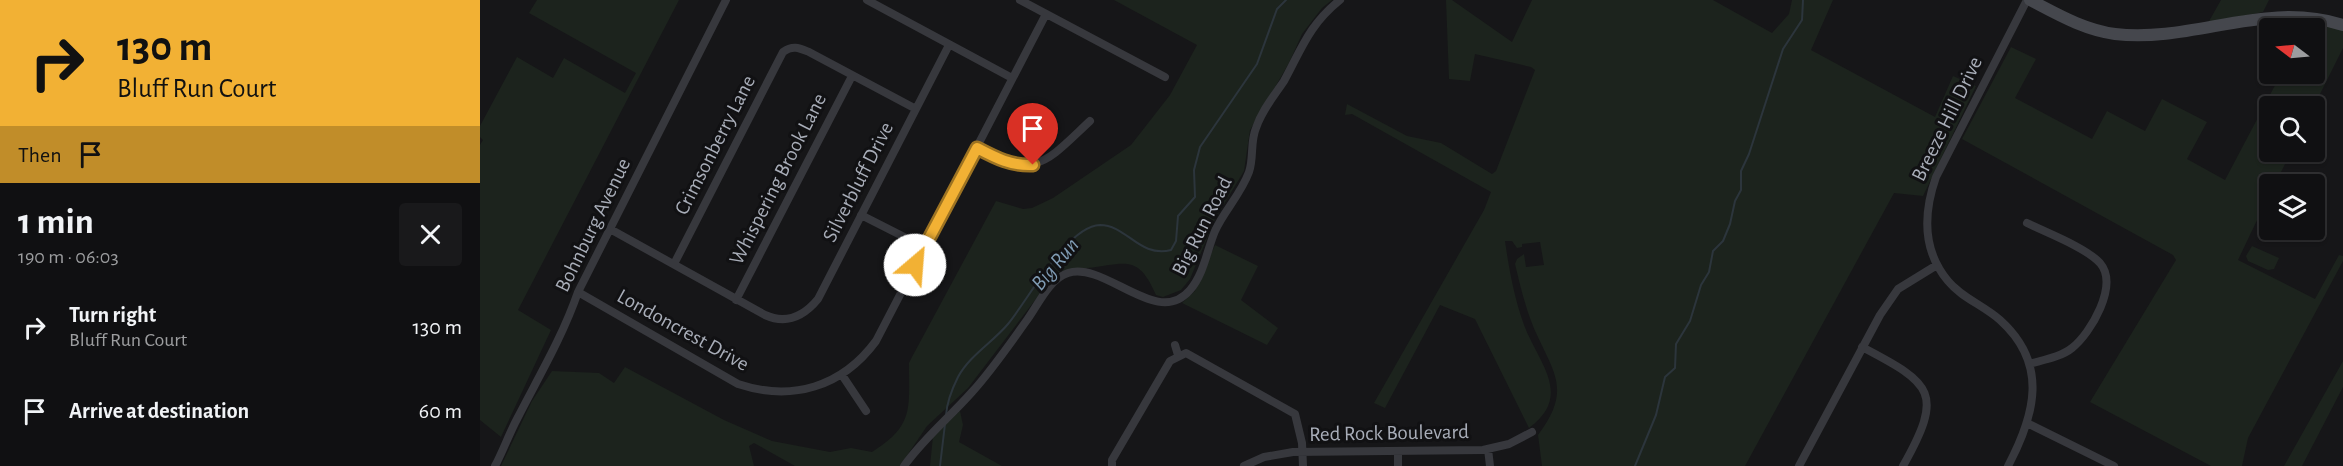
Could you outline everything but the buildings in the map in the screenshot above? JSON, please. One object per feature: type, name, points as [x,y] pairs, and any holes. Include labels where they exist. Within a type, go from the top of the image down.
[{"type":"main road","points":[[2029,0],[2075,23],[2116,34],[2170,34],[2281,14],[2318,18],[2343,25]]},
{"type":"street","name":"Bohnburg Avenue","points":[[495,466],[516,421],[557,346],[578,292],[726,0]]},
{"type":"street","points":[[867,0],[1012,78]]},
{"type":"street","points":[[1020,0],[1165,77]]},
{"type":"street","name":"Big Run Road","points":[[904,466],[930,433],[958,406],[1004,353],[1044,295],[1061,276],[1073,272],[1086,272],[1147,299],[1160,301],[1179,298],[1190,290],[1197,279],[1215,231],[1249,171],[1254,132],[1261,116],[1310,30],[1340,0]]},
{"type":"street","name":"Breeze Hill Drive","points":[[2008,466],[2029,423],[2034,393],[2029,364],[2011,331],[1998,318],[1963,296],[1948,282],[1937,265],[1927,235],[1928,199],[1936,177],[2029,0]]},
{"type":"street","name":"Londoncrest Drive","points":[[578,292],[738,384],[753,389],[772,392],[804,391],[842,375],[867,354],[876,341],[1046,14]]},
{"type":"street","name":"Silverbluff Drive","points":[[736,300],[773,319],[783,320],[801,315],[818,298],[949,45]]},
{"type":"street","name":"Crimsonberry Lane","points":[[674,264],[783,52],[793,47],[809,52],[852,76]]},
{"type":"street","points":[[852,76],[916,109]]},
{"type":"street","name":"Whispering Brook Lane","points":[[736,300],[852,76]]},
{"type":"street","points":[[977,148],[1018,166],[1033,165],[1053,155],[1090,121]]},
{"type":"street","points":[[861,215],[924,247]]},
{"type":"street","points":[[2027,223],[2093,257],[2103,268],[2108,282],[2105,297],[2086,332],[2074,347],[2065,353],[2029,364]]},
{"type":"street","points":[[610,228],[736,300]]},
{"type":"street","points":[[1799,466],[1880,315],[1898,289],[1937,265]]},
{"type":"street","points":[[1175,345],[1178,355]]},
{"type":"street","points":[[1862,347],[1913,377],[1925,397],[1926,420],[1903,466]]},
{"type":"street","points":[[1112,466],[1112,460],[1170,361],[1186,353],[1290,410],[1299,420],[1303,466]]},
{"type":"street","points":[[842,375],[866,411]]},
{"type":"street","points":[[2029,423],[2114,466]]},
{"type":"street","name":"Red Rock Boulevard","points":[[1244,466],[1264,458],[1302,452],[1488,449],[1509,444],[1532,432]]},
{"type":"street","points":[[1488,449],[1490,466]]},
{"type":"street","points":[[1398,451],[1398,466]]},
{"type":"shaded area","points":[[537,0],[679,0],[518,310],[551,330],[501,437],[480,420],[480,145],[483,140],[480,137],[480,126],[517,57],[553,78],[564,58],[625,93],[636,73],[529,13]]},
{"type":"shaded area","points":[[1114,0],[1332,0],[1322,8],[1302,34],[1289,63],[1250,130],[1244,171],[1215,219],[1190,279],[1181,290],[1163,297],[1156,295],[1143,272],[1129,264],[1071,269],[1055,274],[968,388],[927,426],[900,466],[795,466],[754,443],[749,446],[754,466],[501,466],[532,401],[552,371],[599,373],[614,383],[625,367],[724,420],[772,441],[830,452],[851,448],[872,452],[886,443],[896,434],[906,415],[909,363],[996,201],[1023,209],[1032,208],[1053,198],[1131,145],[1170,95],[1197,45]]},
{"type":"shaded area","points":[[1446,0],[1452,0],[1512,42],[1532,0],[1713,0],[1772,33],[1789,14],[1792,0],[1833,0],[1811,50],[1935,117],[1953,76],[1976,86],[1923,196],[1894,193],[1745,466],[1542,466],[1538,435],[1555,405],[1556,380],[1530,318],[1515,264],[1517,259],[1524,254],[1526,267],[1544,265],[1540,242],[1522,244],[1522,247],[1517,248],[1512,241],[1505,241],[1512,282],[1523,322],[1543,364],[1551,390],[1549,403],[1542,415],[1529,428],[1475,319],[1440,305],[1385,408],[1374,403],[1484,210],[1491,192],[1352,114],[1345,115],[1347,104],[1407,136],[1441,143],[1492,174],[1496,171],[1535,70],[1531,67],[1475,54],[1470,81],[1449,79]]},
{"type":"shaded area","points":[[2221,0],[2269,0],[2263,12],[2208,23]]},
{"type":"shaded area","points":[[2325,25],[2343,30],[2343,48],[2325,84]]},
{"type":"shaded area","points":[[2011,47],[2036,59],[2015,98],[2092,139],[2107,111],[2145,131],[2162,99],[2207,122],[2187,159],[2225,180],[2259,116],[2259,162],[2286,162],[2280,174],[2259,174],[2259,216],[2238,260],[2315,299],[2339,255],[2343,256],[2343,261],[2248,438],[2242,466],[2211,466],[2090,402],[2176,260],[2173,255],[1962,139]]},
{"type":"shaded area","points":[[2276,84],[2325,84],[2319,96],[2269,96]]},
{"type":"shaded area","points":[[1215,245],[1258,266],[1241,300],[1278,328],[1267,345],[1182,303],[1195,291]]},
{"type":"shaded area","points":[[2252,246],[2279,258],[2274,269],[2268,270],[2248,261],[2246,256]]},
{"type":"shaded area","points":[[2343,361],[2343,387],[2302,466],[2284,466]]},
{"type":"shaded area","points":[[960,411],[963,425],[959,442],[1002,466],[930,466],[933,436]]},
{"type":"waterway","name":"Big Run","points":[[946,415],[952,391],[963,369],[1008,324],[1062,250],[1087,229],[1100,225],[1109,226],[1142,246],[1160,251],[1171,250],[1176,241],[1178,216],[1195,197],[1194,170],[1200,147],[1257,64],[1277,9],[1286,0]]},
{"type":"waterway","points":[[1635,466],[1656,415],[1665,377],[1675,368],[1676,344],[1690,321],[1701,285],[1709,272],[1713,251],[1723,241],[1730,224],[1735,201],[1741,190],[1741,171],[1749,154],[1783,49],[1802,20],[1803,0]]},
{"type":"waterway","name":"Big Run","points":[[940,466],[945,424]]},
{"type":"route","points":[[915,265],[977,148],[1018,166],[1033,165]]}]
